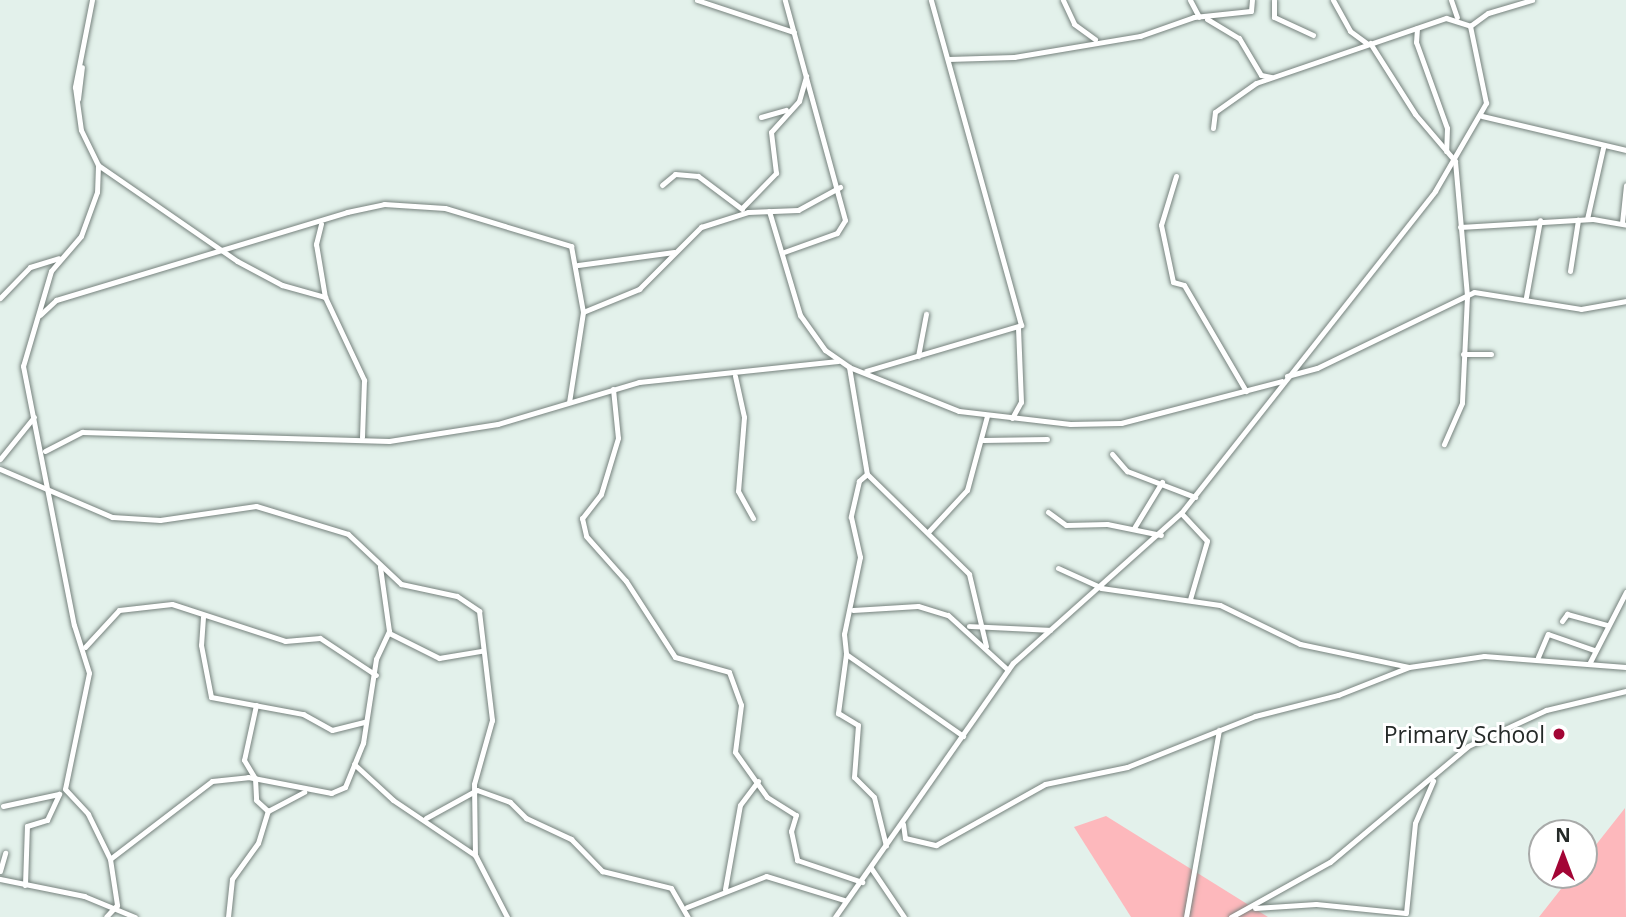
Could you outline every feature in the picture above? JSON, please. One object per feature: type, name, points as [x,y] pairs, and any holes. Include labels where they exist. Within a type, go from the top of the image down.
[{"type":"street","points":[[40,322],[40,304],[62,257],[84,228],[98,165],[77,104],[92,0]]},
{"type":"street","points":[[697,0],[793,32]]},
{"type":"street","points":[[784,252],[842,229],[840,187],[785,0]]},
{"type":"street","points":[[930,0],[1012,281],[1018,328],[1021,402],[1012,418]]},
{"type":"street","points":[[1063,0],[1081,32],[1098,40]]},
{"type":"street","points":[[1190,0],[1202,18],[1239,38],[1261,75],[1271,78]]},
{"type":"street","points":[[948,59],[1014,57],[1098,40],[1140,36],[1202,18],[1251,11],[1251,0]]},
{"type":"street","points":[[1274,0],[1274,17],[1312,35]]},
{"type":"street","points":[[1333,0],[1350,32],[1369,43],[1446,153],[1455,160],[1467,296],[1462,403],[1444,444]]},
{"type":"street","points":[[1451,0],[1457,17],[1471,26]]},
{"type":"street","points":[[835,917],[844,900],[862,882],[1008,670],[1050,630],[1161,535],[1181,513],[1455,160],[1482,117],[1485,85],[1469,40],[1471,26],[1488,13],[1532,0]]},
{"type":"street","points":[[1213,128],[1222,106],[1271,78],[1369,43],[1457,17]]},
{"type":"street","points":[[1417,28],[1416,42],[1447,128],[1446,153]]},
{"type":"street","points":[[745,210],[776,173],[771,132],[799,101],[806,76]]},
{"type":"street","points":[[761,117],[789,109]]},
{"type":"street","points":[[1482,117],[1603,148],[1626,150]]},
{"type":"street","points":[[1587,219],[1603,148]]},
{"type":"street","points":[[98,165],[224,252],[282,285],[325,297]]},
{"type":"street","points":[[662,185],[675,174],[698,176],[745,210]]},
{"type":"street","points":[[1177,176],[1161,225],[1173,282],[1184,285],[1246,391]]},
{"type":"street","points":[[1460,227],[1587,219],[1624,224],[1626,185]]},
{"type":"street","points":[[583,312],[634,293],[701,227],[745,210],[798,210],[840,187]]},
{"type":"street","points":[[40,304],[384,204],[445,208],[568,242],[578,265],[583,312],[569,402]]},
{"type":"street","points":[[769,211],[784,252],[800,315],[838,361],[987,416],[1121,423],[1246,391],[1317,368],[1467,296],[1526,297],[1588,309],[1626,301]]},
{"type":"street","points":[[1526,297],[1540,220]]},
{"type":"street","points":[[1570,271],[1577,220]]},
{"type":"street","points":[[321,224],[316,244],[325,297],[363,376],[362,437]]},
{"type":"street","points":[[578,265],[674,252]]},
{"type":"street","points":[[0,298],[30,267],[62,257]]},
{"type":"street","points":[[45,451],[34,417],[23,366],[50,303]]},
{"type":"street","points":[[918,356],[926,313]]},
{"type":"street","points":[[865,372],[1018,328]]},
{"type":"street","points":[[1463,354],[1491,354]]},
{"type":"street","points":[[25,885],[27,825],[47,820],[62,793],[89,673],[40,463],[45,451],[82,432],[362,437],[389,440],[473,429],[613,389],[683,376],[735,376],[783,364],[838,361]]},
{"type":"street","points":[[849,367],[867,474],[889,501],[929,531],[969,574],[986,646]]},
{"type":"street","points":[[735,376],[744,417],[738,491],[753,518]]},
{"type":"street","points":[[613,389],[616,451],[583,528],[626,581],[666,649],[729,673],[741,705],[734,750],[771,800],[796,815],[791,831],[799,862],[862,882]]},
{"type":"street","points":[[929,531],[966,493],[983,440],[987,416]]},
{"type":"street","points":[[0,459],[34,417]]},
{"type":"street","points":[[983,440],[1047,439]]},
{"type":"street","points":[[1112,453],[1119,466],[1195,497]]},
{"type":"street","points":[[0,469],[47,484],[83,509],[140,520],[256,506],[348,534],[380,567],[418,592],[457,596],[472,605],[481,614],[481,651],[492,727],[473,793],[475,855]]},
{"type":"street","points":[[867,474],[859,481],[851,517],[860,551],[852,610],[844,634],[846,654],[838,713],[858,725],[854,777],[874,797],[887,846]]},
{"type":"street","points":[[1134,528],[1162,482]]},
{"type":"street","points":[[1048,512],[1072,526],[1134,528],[1161,535]]},
{"type":"street","points":[[1181,513],[1207,541],[1190,599]]},
{"type":"street","points":[[110,859],[200,787],[255,778],[308,790],[340,792],[354,764],[389,633],[380,567]]},
{"type":"street","points":[[1058,568],[1102,588],[1190,599],[1228,609],[1300,644],[1409,667]]},
{"type":"street","points":[[1588,664],[1626,592]]},
{"type":"street","points":[[85,647],[126,607],[172,604],[203,617],[296,644],[320,638],[376,675]]},
{"type":"street","points":[[852,610],[918,606],[984,629],[1050,630]]},
{"type":"street","points":[[1562,621],[1565,614],[1607,625]]},
{"type":"street","points":[[203,617],[209,694],[306,715],[332,730],[365,722]]},
{"type":"street","points":[[967,625],[1008,670]]},
{"type":"street","points":[[389,633],[439,658],[481,651]]},
{"type":"street","points":[[1538,657],[1548,634],[1594,650]]},
{"type":"street","points":[[846,654],[963,736]]},
{"type":"street","points":[[903,819],[904,837],[936,845],[1045,784],[1124,768],[1219,730],[1409,667],[1484,656],[1538,657],[1626,667]]},
{"type":"street","points":[[1231,917],[1254,907],[1330,862],[1369,823],[1434,778],[1475,742],[1546,710],[1626,691]]},
{"type":"street","points":[[256,705],[244,745],[255,778],[256,800],[268,811]]},
{"type":"street","points":[[1186,917],[1219,730]]},
{"type":"street","points":[[354,764],[393,800],[426,817],[475,855],[507,917]]},
{"type":"street","points":[[1254,907],[1316,904],[1406,913],[1415,823],[1434,778]]},
{"type":"street","points":[[725,889],[740,805],[758,781]]},
{"type":"street","points":[[228,917],[232,879],[258,843],[268,811],[308,790]]},
{"type":"street","points":[[3,806],[62,793],[85,809],[110,859],[117,905]]},
{"type":"street","points":[[426,817],[473,793],[517,804],[526,818],[571,839],[602,871],[666,886],[687,907],[688,917]]},
{"type":"street","points":[[0,871],[5,853]]},
{"type":"street","points":[[871,868],[904,917]]},
{"type":"street","points":[[687,907],[725,889],[766,876],[844,900]]},
{"type":"street","points":[[0,879],[117,905],[135,917]]},
{"type":"street","points":[[106,917],[117,905]]},
{"type":"shaded area","points":[[1625,808],[1626,917],[1539,917],[1561,889],[1598,889],[1598,842]]},
{"type":"shaded area","points":[[1106,816],[1268,917],[1131,917],[1074,827]]},
{"type":"place","name":"Primary School","points":[[1559,734]]}]
